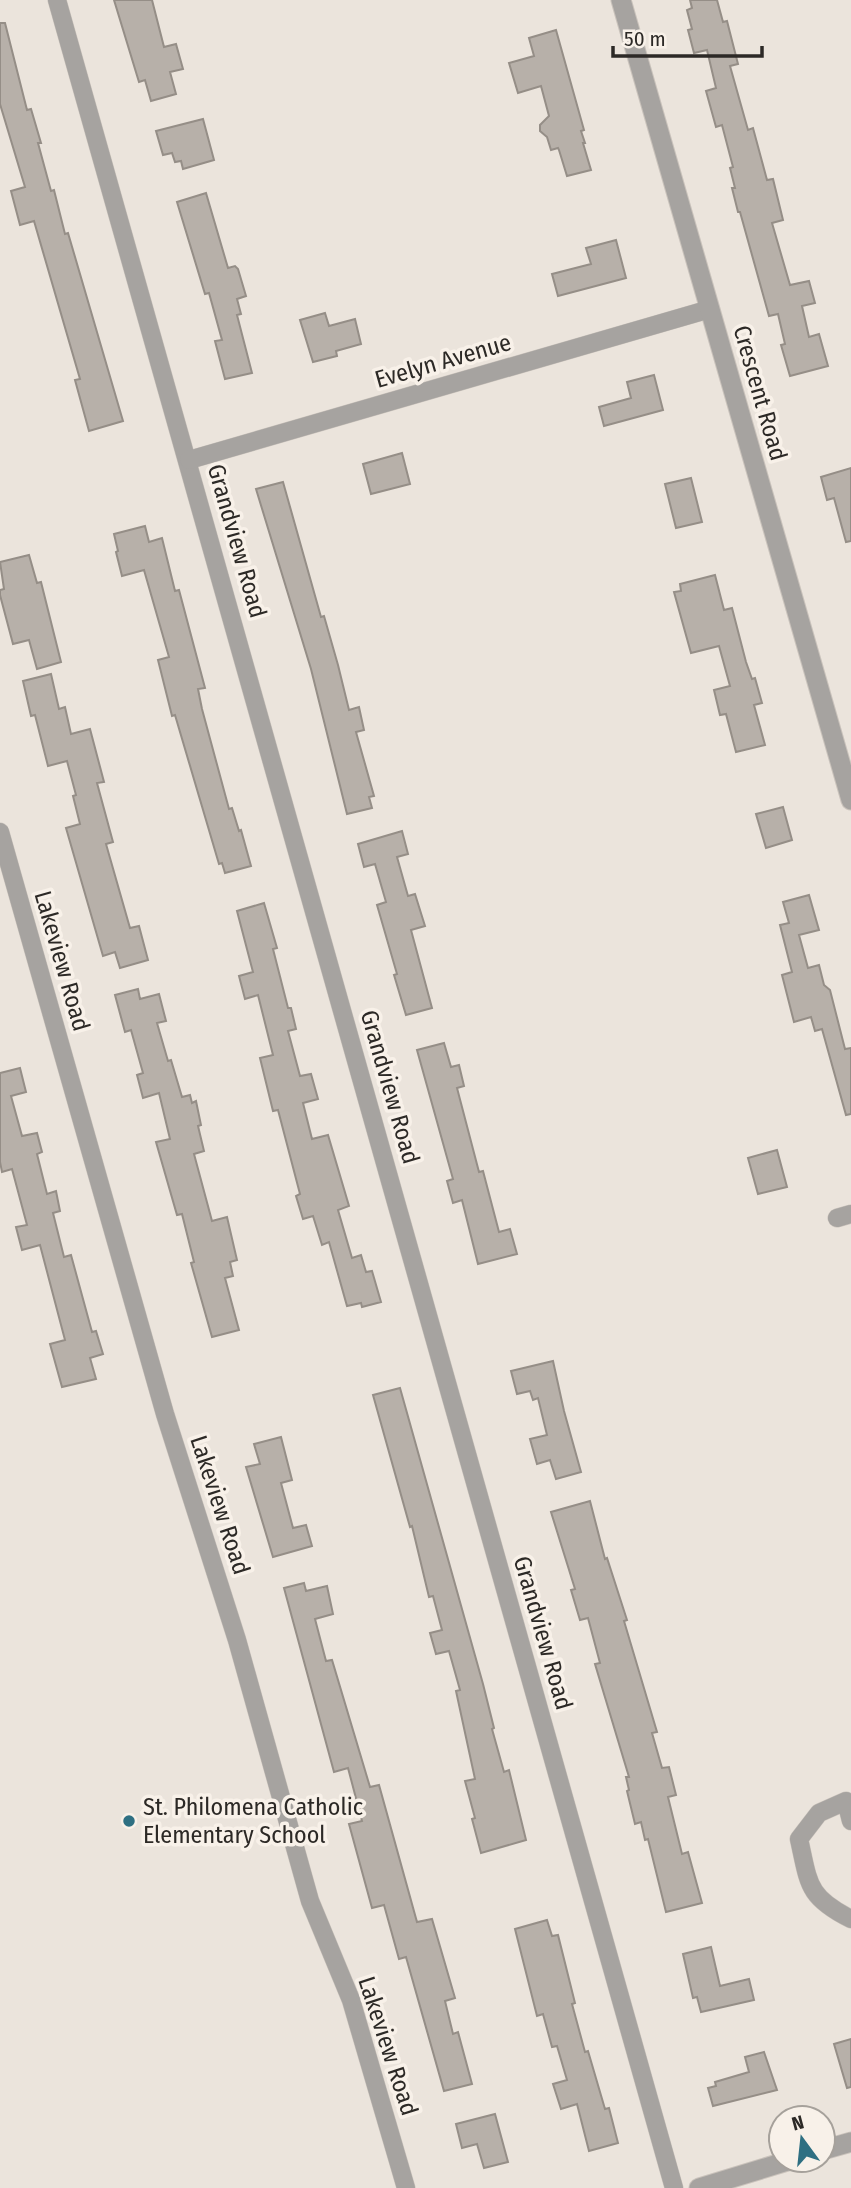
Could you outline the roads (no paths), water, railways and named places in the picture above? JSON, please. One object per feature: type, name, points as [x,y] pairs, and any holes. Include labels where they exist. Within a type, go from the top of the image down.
[{"type":"street","name":"Grandview Road","points":[[57,0],[674,2188]]},
{"type":"street","name":"Crescent Road","points":[[621,0],[851,800]]},
{"type":"street","name":"Evelyn Avenue","points":[[188,460],[710,309]]},
{"type":"street","name":"Lakeview Road","points":[[0,832],[165,1414],[237,1640],[310,1901],[351,2000],[406,2188]]},
{"type":"street","points":[[851,1821],[846,1801],[819,1814],[800,1839],[809,1884],[827,1907],[851,1919]]},
{"type":"street","points":[[699,2188],[767,2168]]},
{"type":"place","name":"St. Philomena Catholic Elementary School","points":[[129,1821]]}]
